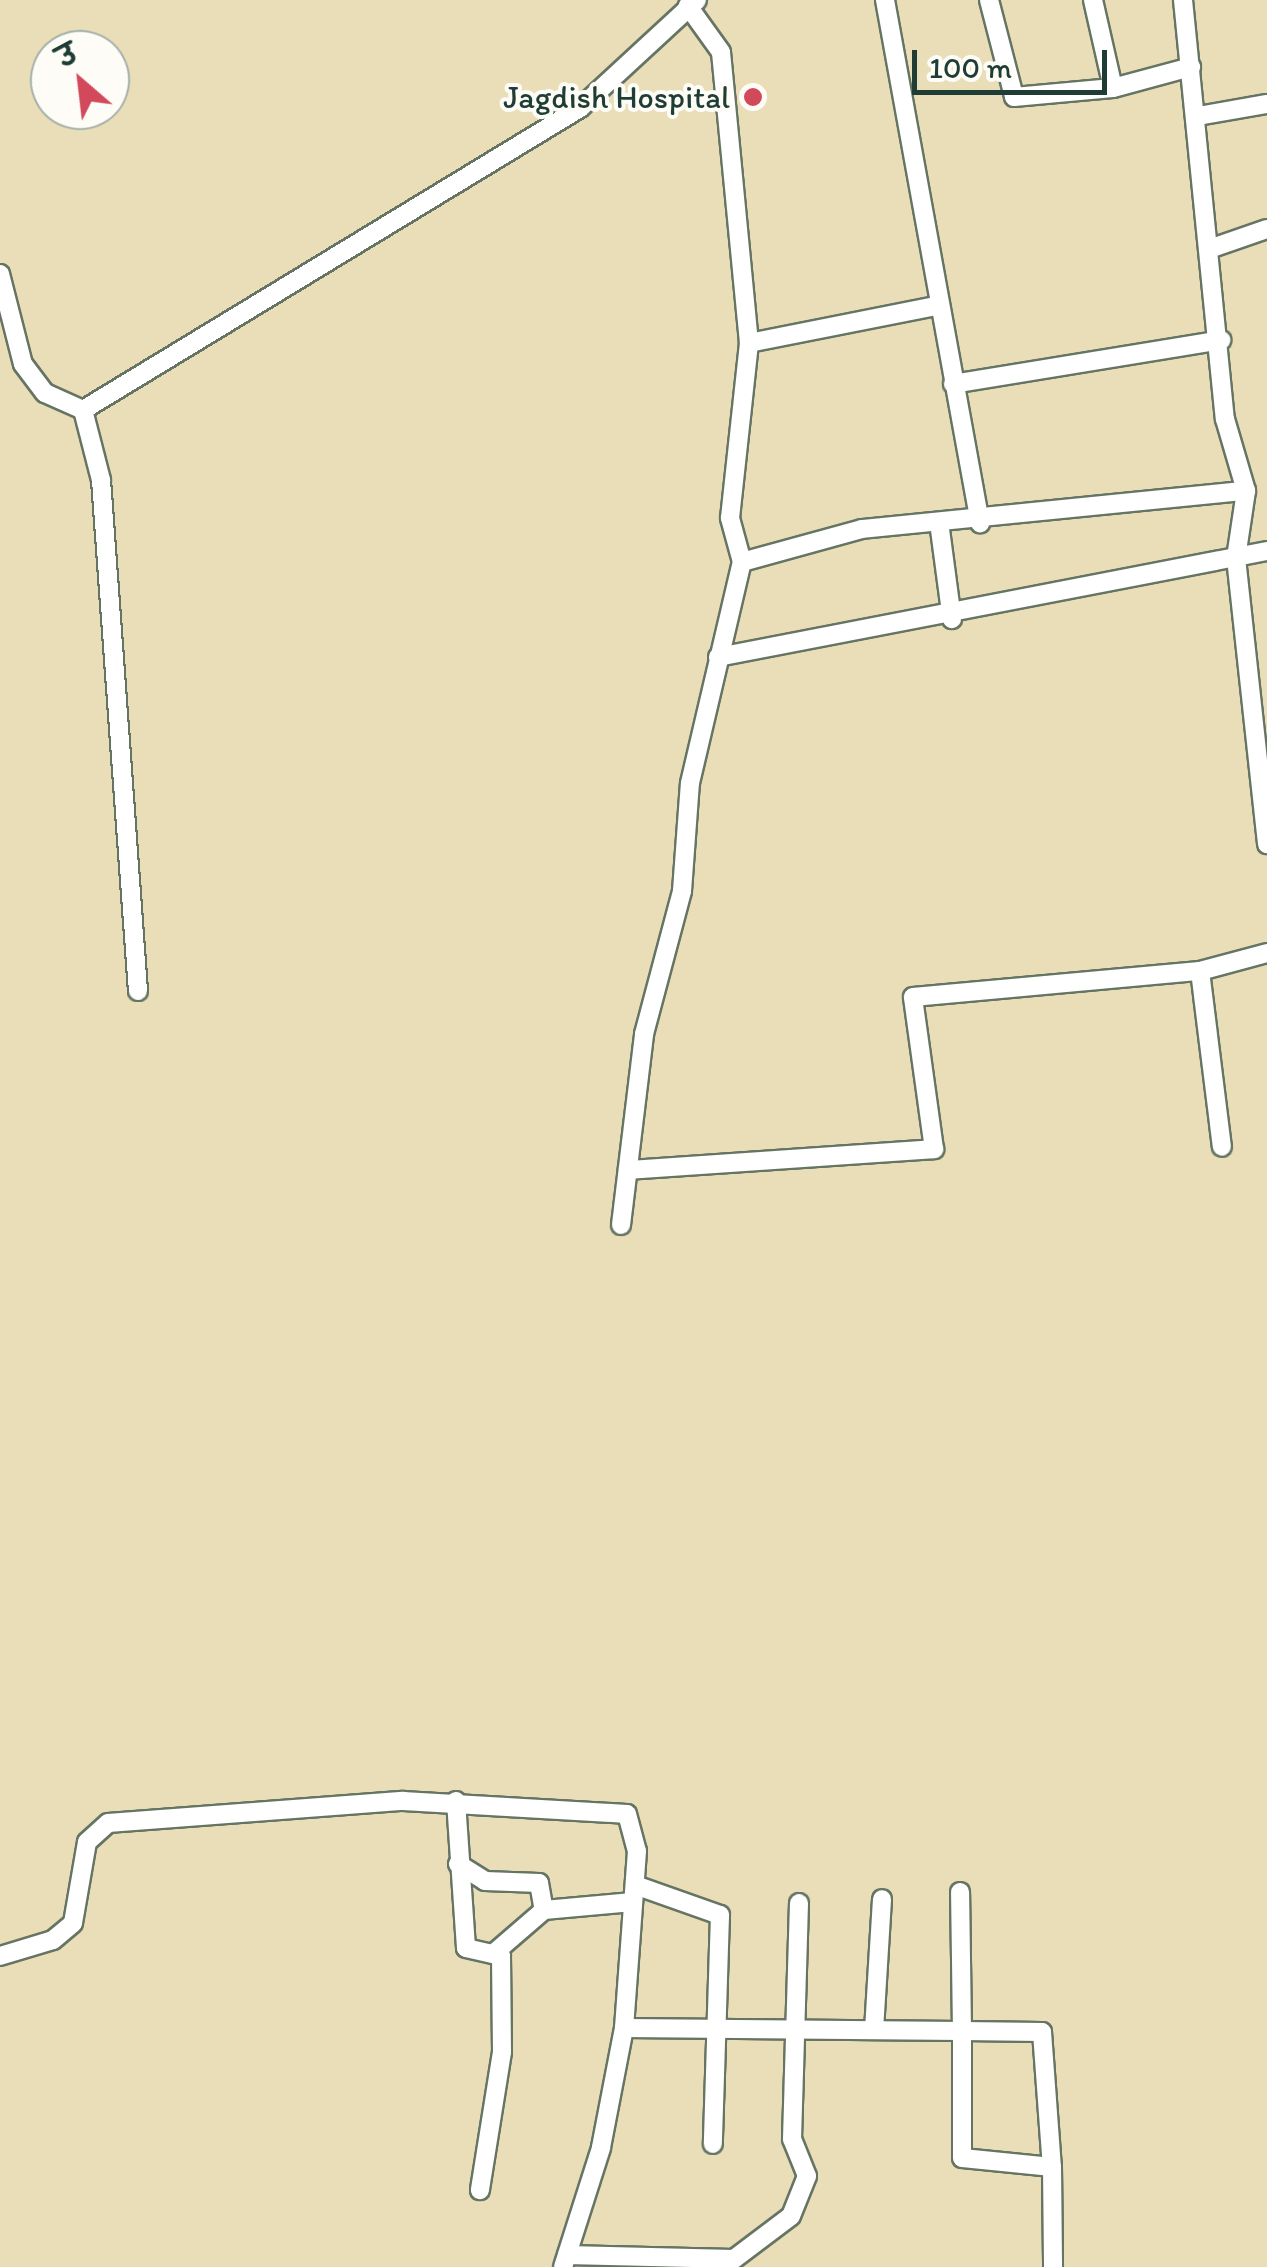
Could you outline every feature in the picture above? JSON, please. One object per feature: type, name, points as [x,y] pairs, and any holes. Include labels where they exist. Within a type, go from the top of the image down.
[{"type":"street","points":[[885,0],[936,306],[980,523]]},
{"type":"street","points":[[988,0],[1014,98],[1113,88],[1191,67]]},
{"type":"street","points":[[1093,0],[1113,88]]},
{"type":"street","points":[[1183,0],[1212,248],[1225,419],[1246,491],[1236,558],[1267,844]]},
{"type":"street","points":[[83,410],[580,108],[693,3],[721,52],[748,342],[730,518],[742,562],[690,783],[682,891],[644,1034],[620,1226]]},
{"type":"street","points":[[1198,116],[1267,104]]},
{"type":"street","points":[[1212,248],[1267,229]]},
{"type":"street","points":[[0,274],[23,364],[45,393],[83,410]]},
{"type":"street","points":[[748,342],[936,306]]},
{"type":"street","points":[[953,384],[1221,340]]},
{"type":"street","points":[[83,410],[101,480],[138,992]]},
{"type":"street","points":[[742,562],[862,529],[939,522],[980,523],[1246,491]]},
{"type":"street","points":[[939,522],[952,619]]},
{"type":"street","points":[[718,657],[952,619],[1267,550]]},
{"type":"street","points":[[628,1170],[934,1149],[913,997],[1200,971],[1267,953]]},
{"type":"street","points":[[1200,971],[1222,1147]]},
{"type":"street","points":[[456,1801],[466,1948],[501,1956],[502,2052],[480,2190]]},
{"type":"street","points":[[0,1956],[54,1940],[73,1923],[87,1842],[108,1823],[456,1801],[627,1814],[634,1893],[624,2028],[601,2148],[565,2261],[734,2259],[791,2216],[807,2176],[792,2140],[799,1902]]},
{"type":"street","points":[[458,1864],[485,1882],[539,1883],[544,1910]]},
{"type":"street","points":[[960,1892],[962,2158],[1052,2167]]},
{"type":"street","points":[[493,1954],[544,1910],[634,1893],[720,1915],[713,2144]]},
{"type":"street","points":[[874,2030],[882,1899]]},
{"type":"street","points":[[624,2028],[1042,2032],[1052,2167],[1053,2267]]},
{"type":"place","name":"Jagdish Hospital","points":[[753,97]]}]
